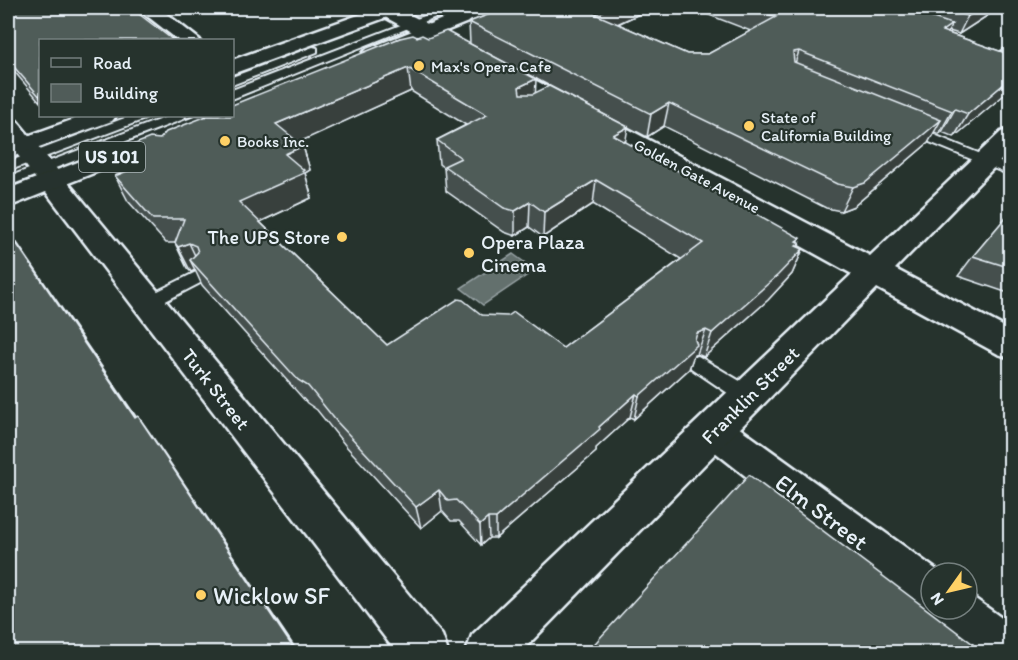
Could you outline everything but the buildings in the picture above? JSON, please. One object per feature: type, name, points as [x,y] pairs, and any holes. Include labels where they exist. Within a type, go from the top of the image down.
[{"type":"main road","points":[[147,8],[189,39]]},
{"type":"main road","points":[[234,67],[404,15],[486,8]]},
{"type":"main road","points":[[234,108],[404,15]]},
{"type":"main road","name":"Golden Gate Avenue","points":[[404,15],[544,103],[875,272],[1011,345]]},
{"type":"main road","points":[[978,50],[1007,56]]},
{"type":"main road","name":"US 101","points":[[8,199],[27,155],[102,117]]},
{"type":"main road","name":"US 101","points":[[27,155],[212,117]]},
{"type":"main road","name":"Franklin Street","points":[[489,652],[875,272],[998,166],[1011,137]]},
{"type":"main road","name":"Turk Street","points":[[27,155],[148,303],[425,652]]},
{"type":"main road","name":"Elm Street","points":[[714,430],[919,584]]},
{"type":"main road","points":[[968,621],[1010,652]]},
{"type":"lane","points":[[234,80],[404,15],[453,8]]},
{"type":"lane","points":[[234,94],[404,15]]},
{"type":"lane","points":[[8,166],[27,155],[137,117]]},
{"type":"lane","points":[[8,182],[27,155],[175,117]]},
{"type":"lane","points":[[900,125],[998,166]]},
{"type":"lane","points":[[148,303],[200,276]]},
{"type":"lane","points":[[698,363],[748,396]]},
{"type":"shaded area","points":[[513,254],[535,270],[483,305],[461,288]]},
{"type":"place","name":"Max's Opera Cafe","points":[[419,66]]},
{"type":"place","name":"State of California Building","points":[[749,126]]},
{"type":"place","name":"Books Inc.","points":[[225,141]]},
{"type":"place","name":"The UPS Store","points":[[342,237]]},
{"type":"place","name":"Opera Plaza Cinema","points":[[469,253]]},
{"type":"place","name":"Wicklow SF","points":[[201,595]]}]
